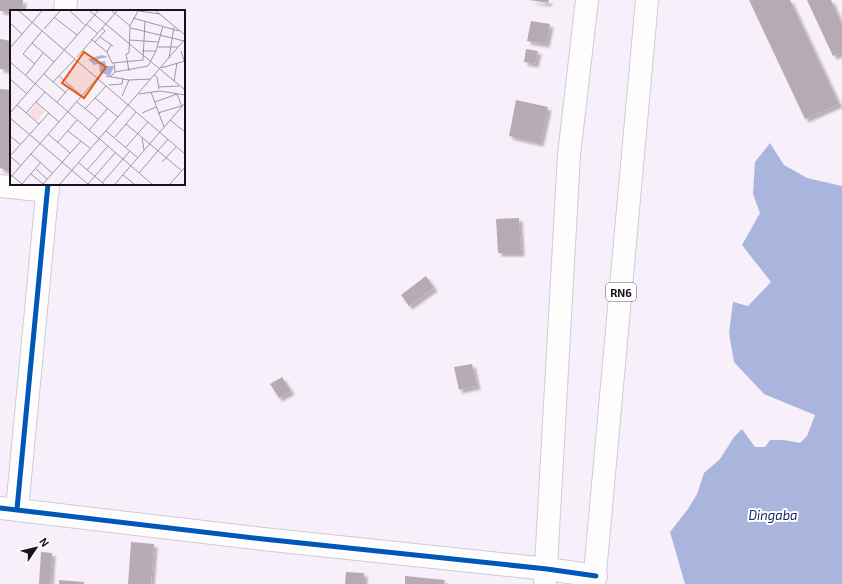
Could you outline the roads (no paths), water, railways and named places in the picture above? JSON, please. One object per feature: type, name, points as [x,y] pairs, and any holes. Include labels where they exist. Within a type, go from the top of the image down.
[{"type":"main road","points":[[65,10],[66,0]]},
{"type":"main road","points":[[546,576],[569,155],[587,0]]},
{"type":"main road","name":"RN6","points":[[595,580],[647,0]]},
{"type":"main road","points":[[0,186],[48,188],[9,508],[546,576],[595,580]]},
{"type":"water","name":"Dingaba","points":[[770,143],[784,165],[807,178],[842,186],[842,584],[685,584],[670,532],[688,509],[697,494],[704,473],[720,459],[734,437],[742,429],[755,447],[765,447],[770,440],[784,440],[800,443],[807,436],[815,415],[764,394],[734,362],[729,333],[733,302],[748,306],[771,282],[742,245],[760,213],[753,194],[755,162]]}]
